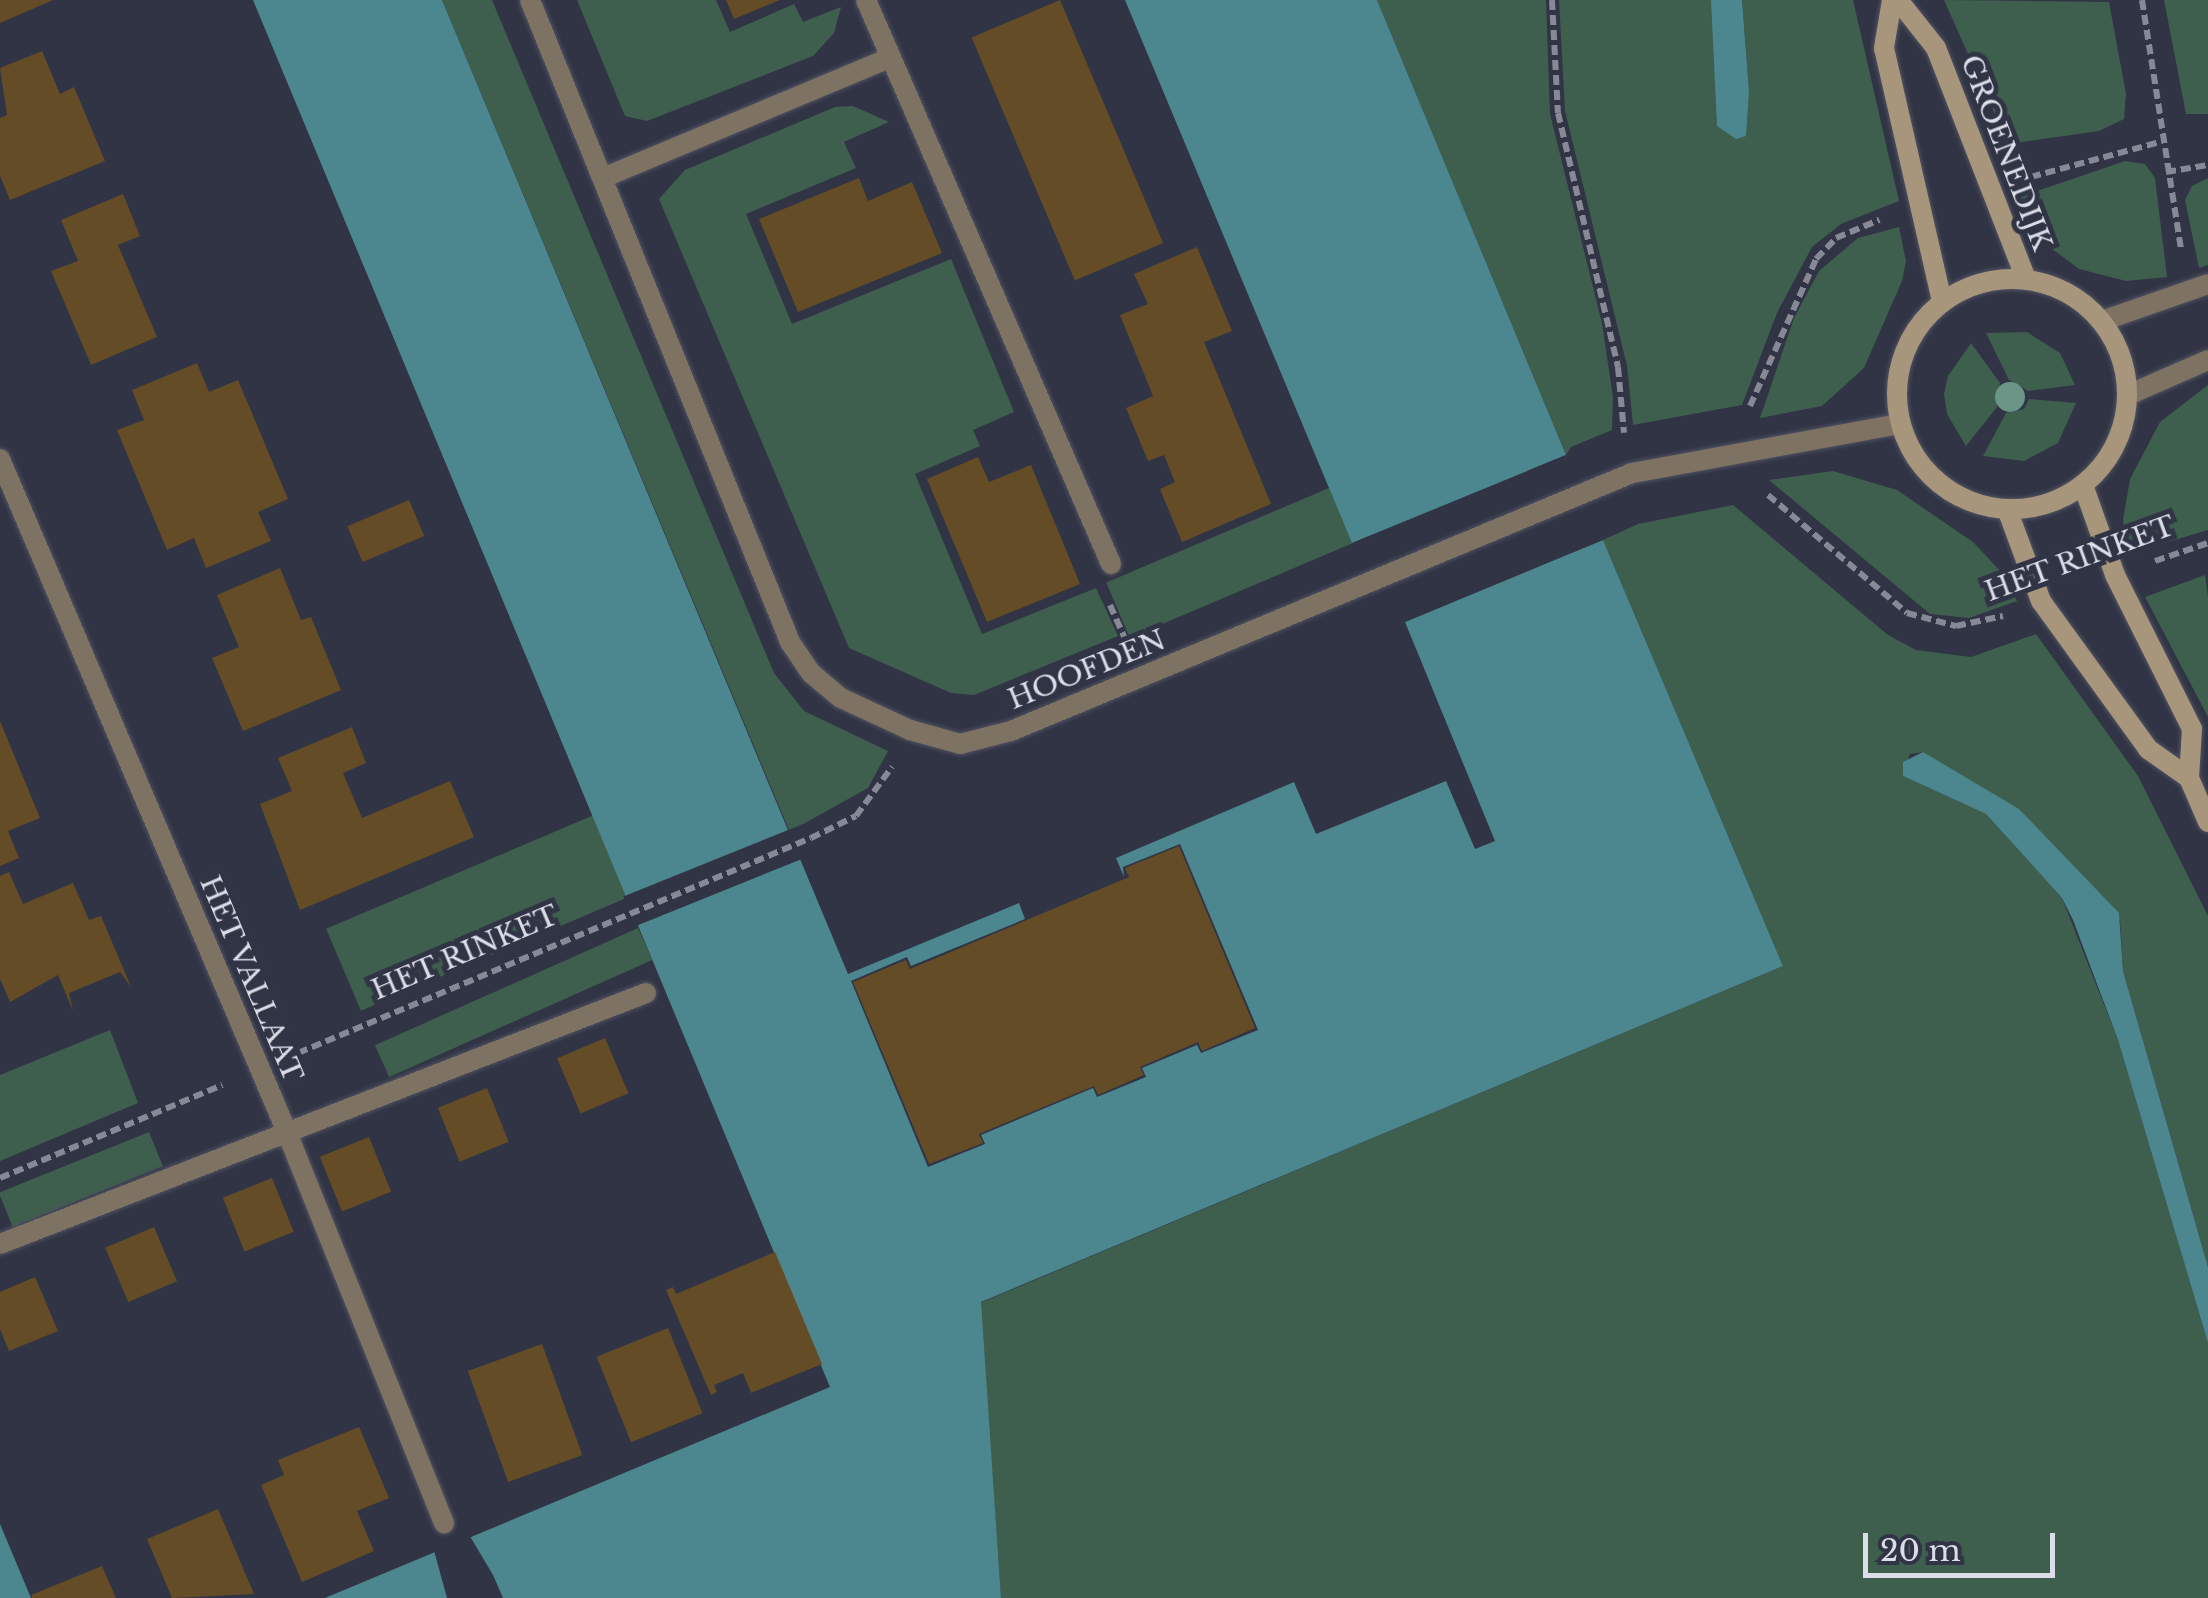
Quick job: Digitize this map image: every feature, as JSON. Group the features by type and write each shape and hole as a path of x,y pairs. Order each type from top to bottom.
{"main road":[{"name":"GROENEDIJK","path":"1895,0 1936,48 2026,279"},
{"name":"GROENEDIJK","path":"1895,0 1884,48 1942,302"},
{"path":"2026,279 2055,286 2102,321 2122,356 2128,395 2115,445 2083,486 2047,505 2007,509 1971,503 1940,484 1915,456 1900,424 1898,378 1907,350 1942,302 1982,282 2026,279"},
{"path":"2083,486 2115,575 2192,729 2189,778 2208,822"},
{"path":"2007,509 2042,601 2148,748 2189,778"}],"street":[{"name":"HOOFDEN","path":"530,0 605,176 790,642 810,673 841,698 910,730 960,744 1011,732 1632,473 1900,424"},
{"path":"866,0 1110,564"},
{"path":"605,176 890,58"},
{"path":"2102,321 2198,287"},
{"path":"2128,395 2208,360"},
{"name":"HET VALLAAT","path":"0,459 286,1130 444,1524"},
{"path":"0,1244 646,992"}],"path":[{"path":"1552,0 1558,113 1618,367 1632,473"},
{"path":"2142,0 2166,172 2198,287"},
{"path":"2166,172 2208,166"},
{"name":"HET RINKET","path":"1740,452 1764,492 1906,613 1956,626 2042,601"},
{"name":"HET RINKET","path":"2115,575 2208,544"},
{"path":"1113,611 1117,621"},
{"name":"HET RINKET","path":"0,1178 812,838 856,816 884,782 910,730"}],"shaded area":[{"path":"253,0 442,0 848,974 1019,903 1025,919 911,966 907,957 851,981 928,1167 985,1144 981,1135 1093,1088 1097,1097 1146,1077 1142,1068 1197,1045 1201,1053 1258,1030 1180,844 1123,867 1124,877 1116,858 1294,782 1316,834 1446,781 1475,849 1495,841 1405,622 1455,601 1426,513 1352,543 1125,0 1377,0 1566,455 1527,471 1556,559 1603,540 1783,966 981,1302 1001,1598 325,1598 830,1387"},
{"path":"442,0 492,0 774,673 804,711 888,751 868,788 789,830"},
{"path":"577,0 716,0 730,32 794,4 803,22 841,7 834,33 813,56 647,121 625,116"},
{"path":"1377,0 1546,0 1550,114 1602,323 1613,397 1612,430 1571,447 1566,455"},
{"path":"1559,0 1711,0 1749,91 1742,0 1853,0 1899,201 1841,224 1812,247 1777,313 1742,405 1633,425 1627,366 1565,111"},
{"path":"1711,0 1742,0 1749,91 1746,136 1736,139 1717,126"},
{"path":"1944,0 2109,2 2126,94 2124,119 2099,131 2008,144"},
{"path":"2164,0 2208,0 2208,114 2186,114"},
{"path":"853,106 889,122 844,142 856,168 746,214 792,324 951,259 1014,412 973,430 980,446 915,474 982,634 1096,588 1118,636 974,695 951,693 849,648 659,199 685,170 835,107"},
{"path":"2125,161 2145,164 2155,178 2167,277 2126,281 2079,269 2036,237 2014,199"},
{"path":"2208,178 2208,265 2199,268 2185,200 2192,186"},
{"path":"1899,227 1906,261 1902,281 1864,368 1822,406 1760,418 1794,318 1819,271 1858,238"},
{"path":"2027,332 2060,353 2075,385 2028,391 2009,380 1986,333"},
{"path":"1971,343 2000,383 1997,407 1966,446 1947,414 1944,394 1948,376"},
{"path":"2208,385 2208,530 2128,554 2123,520 2130,479 2160,422"},
{"path":"2029,399 2076,403 2058,443 2024,461 1983,456 2006,413 2024,409"},
{"path":"1833,471 1897,490 1973,542 2005,576 2017,601 1969,618 1930,614 1769,480"},
{"path":"1329,488 1352,543 1130,638 1106,583"},
{"path":"1733,505 1888,635 1916,650 1971,657 2036,634 2138,776 2208,916 2208,1267 2123,971 2120,920 1923,752 1910,754 1903,776 1986,814 2062,898 2118,1040 2208,1343 2208,1598 1001,1598 980,1303 1783,966 1603,540 1638,524"},
{"path":"2205,575 2208,597 2208,717 2145,597"},
{"path":"1923,752 2019,809 2119,913 2123,971 2208,1267 2208,1343 2118,1040 2073,920 2062,898 1986,814 1903,776 1903,762"},
{"path":"594,815 629,897 361,1011 326,929"},
{"path":"638,928 652,960 389,1077 375,1045"},
{"path":"110,1030 138,1103 0,1161 0,1075"},
{"path":"149,1132 163,1166 13,1227 0,1192"},
{"path":"0,1524 31,1598 0,1598"}],"pier":[{"path":"1566,455 1533,474 1560,553 1603,540 1405,622 1449,599 1423,519 1352,543"},
{"path":"793,828 805,858 635,926 623,897"},
{"path":"468,1533 503,1598 447,1598 433,1547"}],"building":[{"path":"0,0 53,0 0,23"},
{"path":"726,0 780,0 734,19"},
{"path":"1060,0 1163,243 1075,281 972,38"},
{"path":"42,51 60,94 74,87 105,161 10,200 0,176 0,118 7,115 0,68"},
{"path":"859,178 868,201 912,182 942,253 798,312 759,219"},
{"path":"123,194 140,236 118,245 157,337 91,365 51,271 78,261 61,220"},
{"path":"1197,247 1232,331 1204,342 1271,504 1182,542 1160,489 1175,482 1164,455 1148,461 1126,408 1153,396 1120,315 1148,304 1134,274"},
{"path":"197,363 209,392 238,380 288,499 258,512 271,541 206,568 194,538 167,550 117,430 144,420 132,390"},
{"path":"978,457 989,482 1031,465 1080,584 987,622 927,479"},
{"path":"409,500 424,536 363,562 347,526"},
{"path":"280,568 301,620 311,617 341,690 243,731 212,658 239,647 217,595"},
{"path":"0,721 40,818 8,831 19,858 0,866"},
{"path":"352,727 366,763 343,773 362,818 450,781 474,837 300,910 260,804 292,791 278,758"},
{"path":"1179,846 1255,1028 1202,1051 1198,1042 1140,1067 1144,1075 1098,1095 1094,1086 979,1134 983,1143 929,1164 853,982 906,960 910,969 1129,877 1125,868"},
{"path":"9,872 23,904 73,883 89,920 101,916 131,987 120,972 69,993 73,1011 58,975 10,1002 0,979 0,876"},
{"path":"605,1038 628,1093 581,1114 557,1058"},
{"path":"487,1088 509,1142 460,1162 438,1108"},
{"path":"369,1137 391,1192 342,1212 320,1157"},
{"path":"272,1178 294,1232 245,1252 223,1198"},
{"path":"154,1227 177,1281 128,1302 105,1248"},
{"path":"775,1252 822,1364 751,1393 743,1373 714,1385 717,1392 711,1395 666,1290 673,1287 676,1294"},
{"path":"35,1277 58,1331 9,1351 0,1329 0,1292"},
{"path":"668,1328 702,1413 631,1442 597,1357"},
{"path":"542,1344 582,1455 508,1482 468,1371"},
{"path":"359,1427 389,1498 357,1511 374,1551 302,1582 261,1485 284,1475 278,1460"},
{"path":"218,1509 254,1594 172,1598 147,1539"},
{"path":"102,1566 116,1598 32,1598 31,1595"}]}
